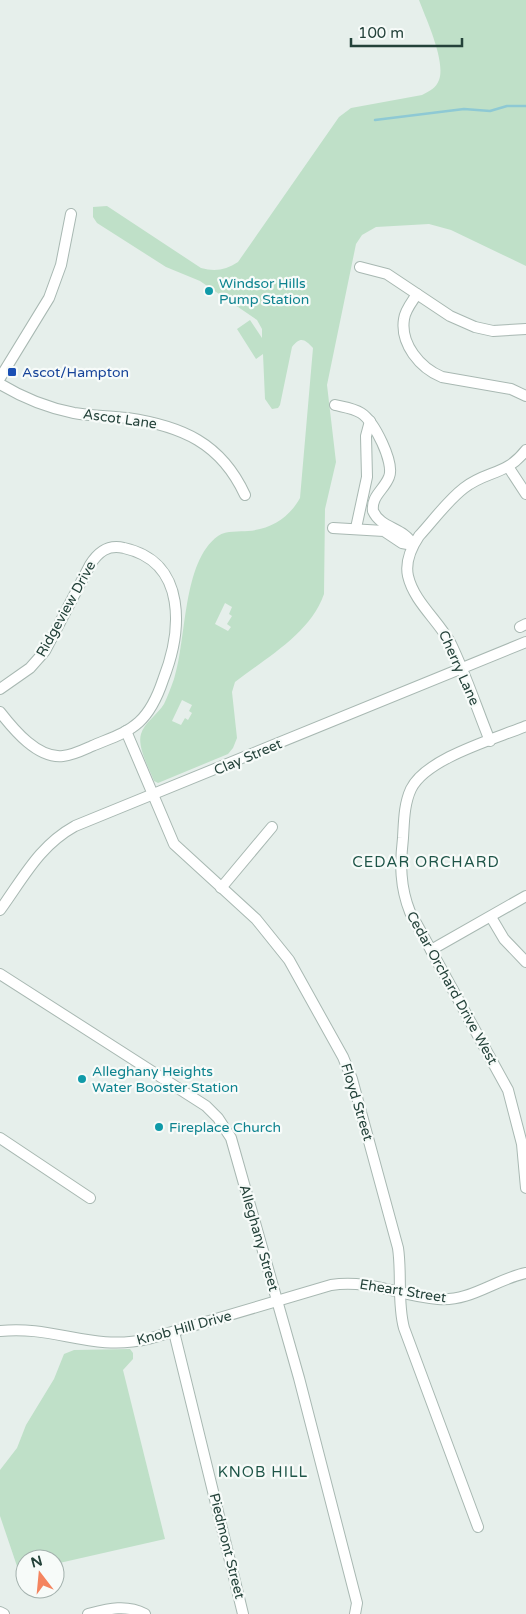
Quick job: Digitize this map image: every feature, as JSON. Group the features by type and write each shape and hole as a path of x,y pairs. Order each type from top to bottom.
{"street":[{"path":"0,378 49,298 61,265 70,214"},
{"path":"360,267 387,274 461,322 493,331 526,329"},
{"path":"417,294 406,312 404,325 406,337 420,363 431,372 442,377 511,389 526,396"},
{"name":"Ascot Lane","path":"0,384 24,397 54,408 81,414 148,422 189,434 222,458 235,474 245,495"},
{"path":"335,405 361,413 370,421 378,433 390,466 389,478 375,497 372,511 379,522 405,534 413,545"},
{"path":"356,528 367,477 366,436 370,421"},
{"path":"413,545 463,489 478,479 509,468 526,450"},
{"path":"509,468 526,494"},
{"path":"334,528 384,531 402,543 413,545"},
{"name":"Cherry Lane","path":"413,545 410,553 408,575 413,590 447,637 490,741"},
{"name":"Ridgeview Drive","path":"0,689 26,671 45,651 95,557 102,551 114,546 145,556 167,579 174,595 176,622 170,660 157,694 142,718 126,731 71,755 53,756 27,740 0,712"},
{"name":"Clay Street","path":"0,910 43,850 60,834 75,826 153,796 526,642"},
{"name":"Cedar Orchard Drive West","path":"526,726 441,761 427,770 418,779 408,798 400,867 401,885 410,912 508,1090 522,1144 526,1188"},
{"name":"Floyd Street","path":"126,731 174,844 256,920 289,960 343,1057 352,1079 398,1248 401,1265 400,1312 404,1328 478,1527"},
{"path":"221,888 272,827"},
{"path":"431,950 526,896"},
{"path":"491,917 510,946 526,962"},
{"name":"Alleghany Street","path":"0,974 206,1106 218,1118 231,1138 277,1302 354,1594 357,1608 355,1614"},
{"path":"0,1138 90,1198"},
{"name":"Eheart Street","path":"277,1302 345,1283 361,1283 437,1299 457,1298 526,1273"},
{"name":"Knob Hill Drive","path":"0,1331 42,1331 91,1342 111,1344 138,1342 277,1302"},
{"name":"Piedmont Street","path":"174,1332 243,1614"},
{"path":"88,1614 118,1608 130,1608 145,1614"},
{"path":"0,1612 4,1614"}],"green space":[{"path":"419,0 526,0 526,266 451,230 429,224 376,227 362,235 356,244 327,385 336,462 325,509 324,594 309,621 298,633 274,654 235,682 232,692 237,738 228,754 158,783 154,781 144,758 140,739 145,726 164,704 174,679 187,602 198,564 206,548 218,536 229,532 256,530 272,525 285,517 300,498 313,348 302,340 292,347 280,405 278,408 272,409 265,399 263,354 256,359 237,329 250,320 262,338 262,329 257,320 200,281 166,267 97,223 93,217 93,207 107,206 201,268 216,270 234,265 238,262 339,117 351,108 422,95 436,85 440,72 438,51","holes":["225,603 232,607 229,614 232,616 227,624 231,627 228,631 215,624","182,700 192,705 189,711 192,713 188,720 185,718 181,725 172,721"]},
{"path":"130,1349 133,1353 133,1359 123,1370 165,1539 65,1562 65,1549 15,1549 15,1560 0,1516 0,1470 17,1448 26,1425 54,1379 64,1354 74,1350"}],"waterway":[{"path":"375,120 464,109 490,111 507,106 526,106"}],"place":[{"name":"Windsor Hills Pump Station","path":"209,291"},
{"name":"Ascot/Hampton","path":"12,372"},
{"name":"Alleghany Heights Water Booster Station","path":"82,1079"},
{"name":"Fireplace Church","path":"159,1127"}],"district":[{"name":"CEDAR ORCHARD","path":"426,862"},
{"name":"KNOB HILL","path":"263,1472"}]}
